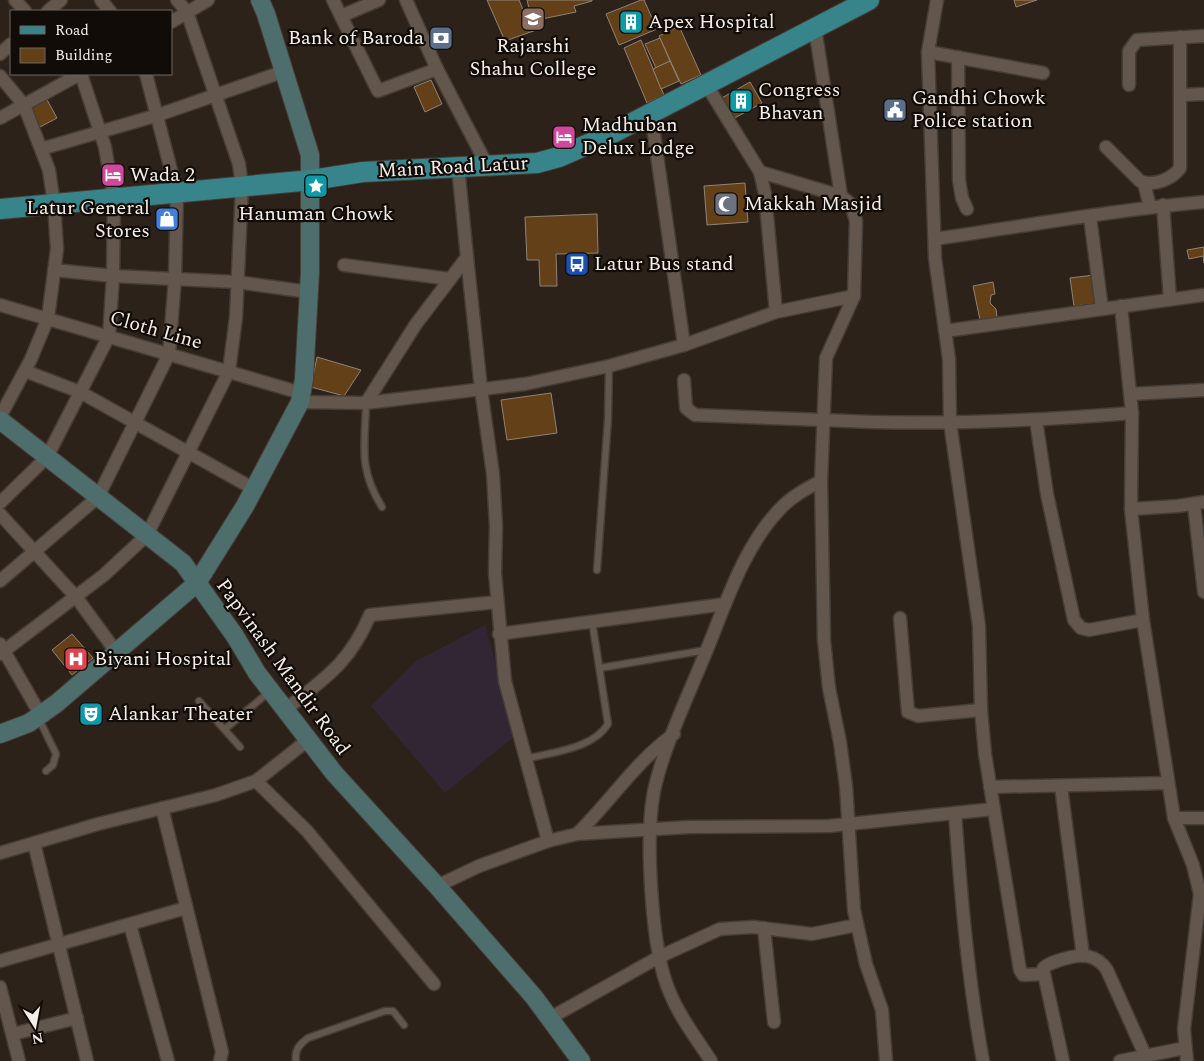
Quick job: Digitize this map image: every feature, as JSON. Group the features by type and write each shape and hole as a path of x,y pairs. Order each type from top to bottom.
{"main road":[{"name":"Main Road Latur","path":"0,209 312,180 363,172 537,163 559,157 609,135 869,0"}],"street":[{"path":"15,0 24,10"},
{"path":"49,10 61,0"},
{"path":"101,0 109,10"},
{"path":"39,715 2,650 104,575 147,535 229,371 236,317 242,186 239,164 187,12 177,0"},
{"path":"172,21 208,0"},
{"path":"0,734 29,723 117,653 197,583 254,489 300,397 304,379 309,292 312,180 310,155 285,71 260,0"},
{"path":"333,0 378,91 437,69"},
{"path":"341,16 379,0"},
{"path":"406,0 437,69 488,167"},
{"path":"937,0 928,52 935,239 934,258 949,360 950,422 979,626 980,710 990,787 1020,970 1023,975 1027,976 1043,974"},
{"path":"815,28 841,196"},
{"path":"1129,85 1129,51 1132,44 1142,38 1204,36"},
{"path":"1144,183 1168,179 1174,176 1180,168 1180,37"},
{"path":"0,54 10,45"},
{"path":"928,52 1043,73"},
{"path":"958,57 960,186 967,209"},
{"path":"41,149 158,115 285,71"},
{"path":"0,118 79,75"},
{"path":"0,503 48,457 109,336 114,276 114,199 105,147 81,75"},
{"path":"0,581 98,497 169,354 175,278 177,193 146,75"},
{"path":"0,76 24,105 49,170 54,204 57,249 48,318 25,371 0,418"},
{"path":"706,84 760,172 765,194 776,312"},
{"path":"1180,96 1204,94"},
{"path":"651,113 684,346"},
{"path":"1106,147 1144,183 1156,206 1170,299"},
{"path":"458,167 481,389 493,474 497,602 505,681 524,759 548,841"},
{"path":"760,172 841,196 851,204 856,221 854,296 826,358 822,419 821,482 824,640 829,688 840,742 849,825 849,858 857,925 882,1010 886,1061"},
{"path":"935,239 1156,206 1204,202"},
{"path":"1090,217 1102,309"},
{"path":"366,403 416,324 467,257"},
{"path":"344,265 450,280"},
{"path":"54,270 114,276 237,282 309,292"},
{"path":"945,331 1204,295"},
{"name":"Cloth Line","path":"0,305 229,371 300,397 366,403 525,384 609,366 684,346 776,312 854,296"},
{"path":"1120,1061 1145,1054 1186,1055 1185,1013 1202,892 1174,818 1143,620 1131,509 1132,413 1121,306"},
{"path":"25,371 80,392 254,489"},
{"path":"684,380 686,408 694,415 874,422 950,422 1036,420 1132,413"},
{"path":"1131,394 1204,390"},
{"name":"Papvinash Mandir Road","path":"0,418 182,563 235,636 270,691 334,773 437,886 550,1018 581,1061"},
{"path":"1036,420 1046,494 1074,620 1081,628 1089,630 1143,620"},
{"path":"711,1061 678,1011 669,992 659,957 652,881 651,829 655,790 674,734 725,604 761,531 780,508 797,494 821,482"},
{"path":"1131,509 1199,503 1204,592"},
{"path":"0,514 76,597 117,653"},
{"path":"285,710 332,673 348,656 360,637 370,615 497,602"},
{"path":"499,634 725,604"},
{"path":"900,618 908,712 918,716 980,710"},
{"path":"577,834 595,817 647,756 674,734"},
{"path":"0,853 216,795 256,781 308,740"},
{"path":"256,781 307,831 434,984"},
{"path":"990,787 1168,784"},
{"path":"1061,786 1083,956"},
{"path":"162,808 222,1052 220,1061"},
{"path":"437,886 478,866 548,841 577,834 651,829 849,825 994,809"},
{"path":"955,813 960,884 974,1011 983,1061"},
{"path":"1174,818 1204,818"},
{"path":"34,843 87,1061"},
{"path":"0,961 59,946 186,908"},
{"path":"130,925 168,1061"},
{"path":"550,1018 659,957 720,929 732,927 764,928 812,934 857,925"},
{"path":"764,928 774,1022"},
{"path":"1063,1061 1043,974 1044,966 1083,956 1098,960 1106,970 1145,1054"},
{"path":"0,987 20,1061"},
{"path":"12,1034 77,1018"}],"lane":[{"path":"597,570 608,419 609,366"},
{"path":"366,403 364,469 367,481 382,507"},
{"path":"524,759 574,747 602,734 608,724 592,621"},
{"path":"600,668 707,649"},
{"path":"225,729 270,691"},
{"path":"199,701 240,747"},
{"path":"39,715 55,747 56,754 53,765 46,770"},
{"path":"296,1061 298,1048 308,1038 385,1011 393,1012 404,1025"}],"shaded area":[{"path":"485,625 516,735 445,793 371,706 416,661"}],"building":[{"name":"Rajarshi Shahu College","path":"487,0 519,0 529,24 541,22 542,28 505,41"},
{"name":"Rajarshi Shahu College","path":"527,0 592,1 574,6 576,12 532,21"},
{"name":"Apex Hospital","path":"644,0 657,29 619,45 606,14"},
{"path":"1014,0 1037,0 1016,7"},
{"path":"679,26 701,75 681,84 659,36"},
{"path":"660,38 670,61 656,68 645,44"},
{"path":"641,40 664,95 647,103 624,48"},
{"path":"670,61 679,81 661,89 653,69"},
{"path":"431,80 442,104 425,112 414,87"},
{"name":"Congress Bhavan","path":"750,82 762,103 731,120 720,99"},
{"path":"45,96 57,118 40,127 28,105"},
{"name":"Makkah Masjid","path":"745,183 748,222 707,225 704,186"},
{"path":"597,214 598,253 556,254 557,286 540,286 539,260 527,260 525,217"},
{"path":"1204,247 1204,263 1203,256 1189,259 1187,250"},
{"path":"1094,275 1097,303 1074,306 1070,278"},
{"path":"993,282 995,294 991,295 990,303 996,309 997,317 980,320 973,286"},
{"path":"317,357 361,370 344,396 311,387"},
{"path":"551,393 557,433 507,440 501,400"},
{"path":"72,634 93,658 72,675 52,650"}],"place":[{"name":"Rajarshi Shahu College","path":"533,19"},
{"name":"Apex Hospital","path":"631,22"},
{"name":"Bank of Baroda","path":"441,38"},
{"name":"Congress Bhavan","path":"741,101"},
{"name":"Gandhi Chowk Police station","path":"895,110"},
{"name":"Madhuban Delux Lodge","path":"564,137"},
{"name":"Wada 2","path":"113,175"},
{"name":"Hanuman Chowk","path":"316,186"},
{"name":"Makkah Masjid","path":"726,204"},
{"name":"Latur General Stores","path":"167,219"},
{"name":"Latur Bus stand","path":"577,264"},
{"name":"Biyani Hospital","path":"76,659"},
{"name":"Alankar Theater","path":"91,714"}]}
